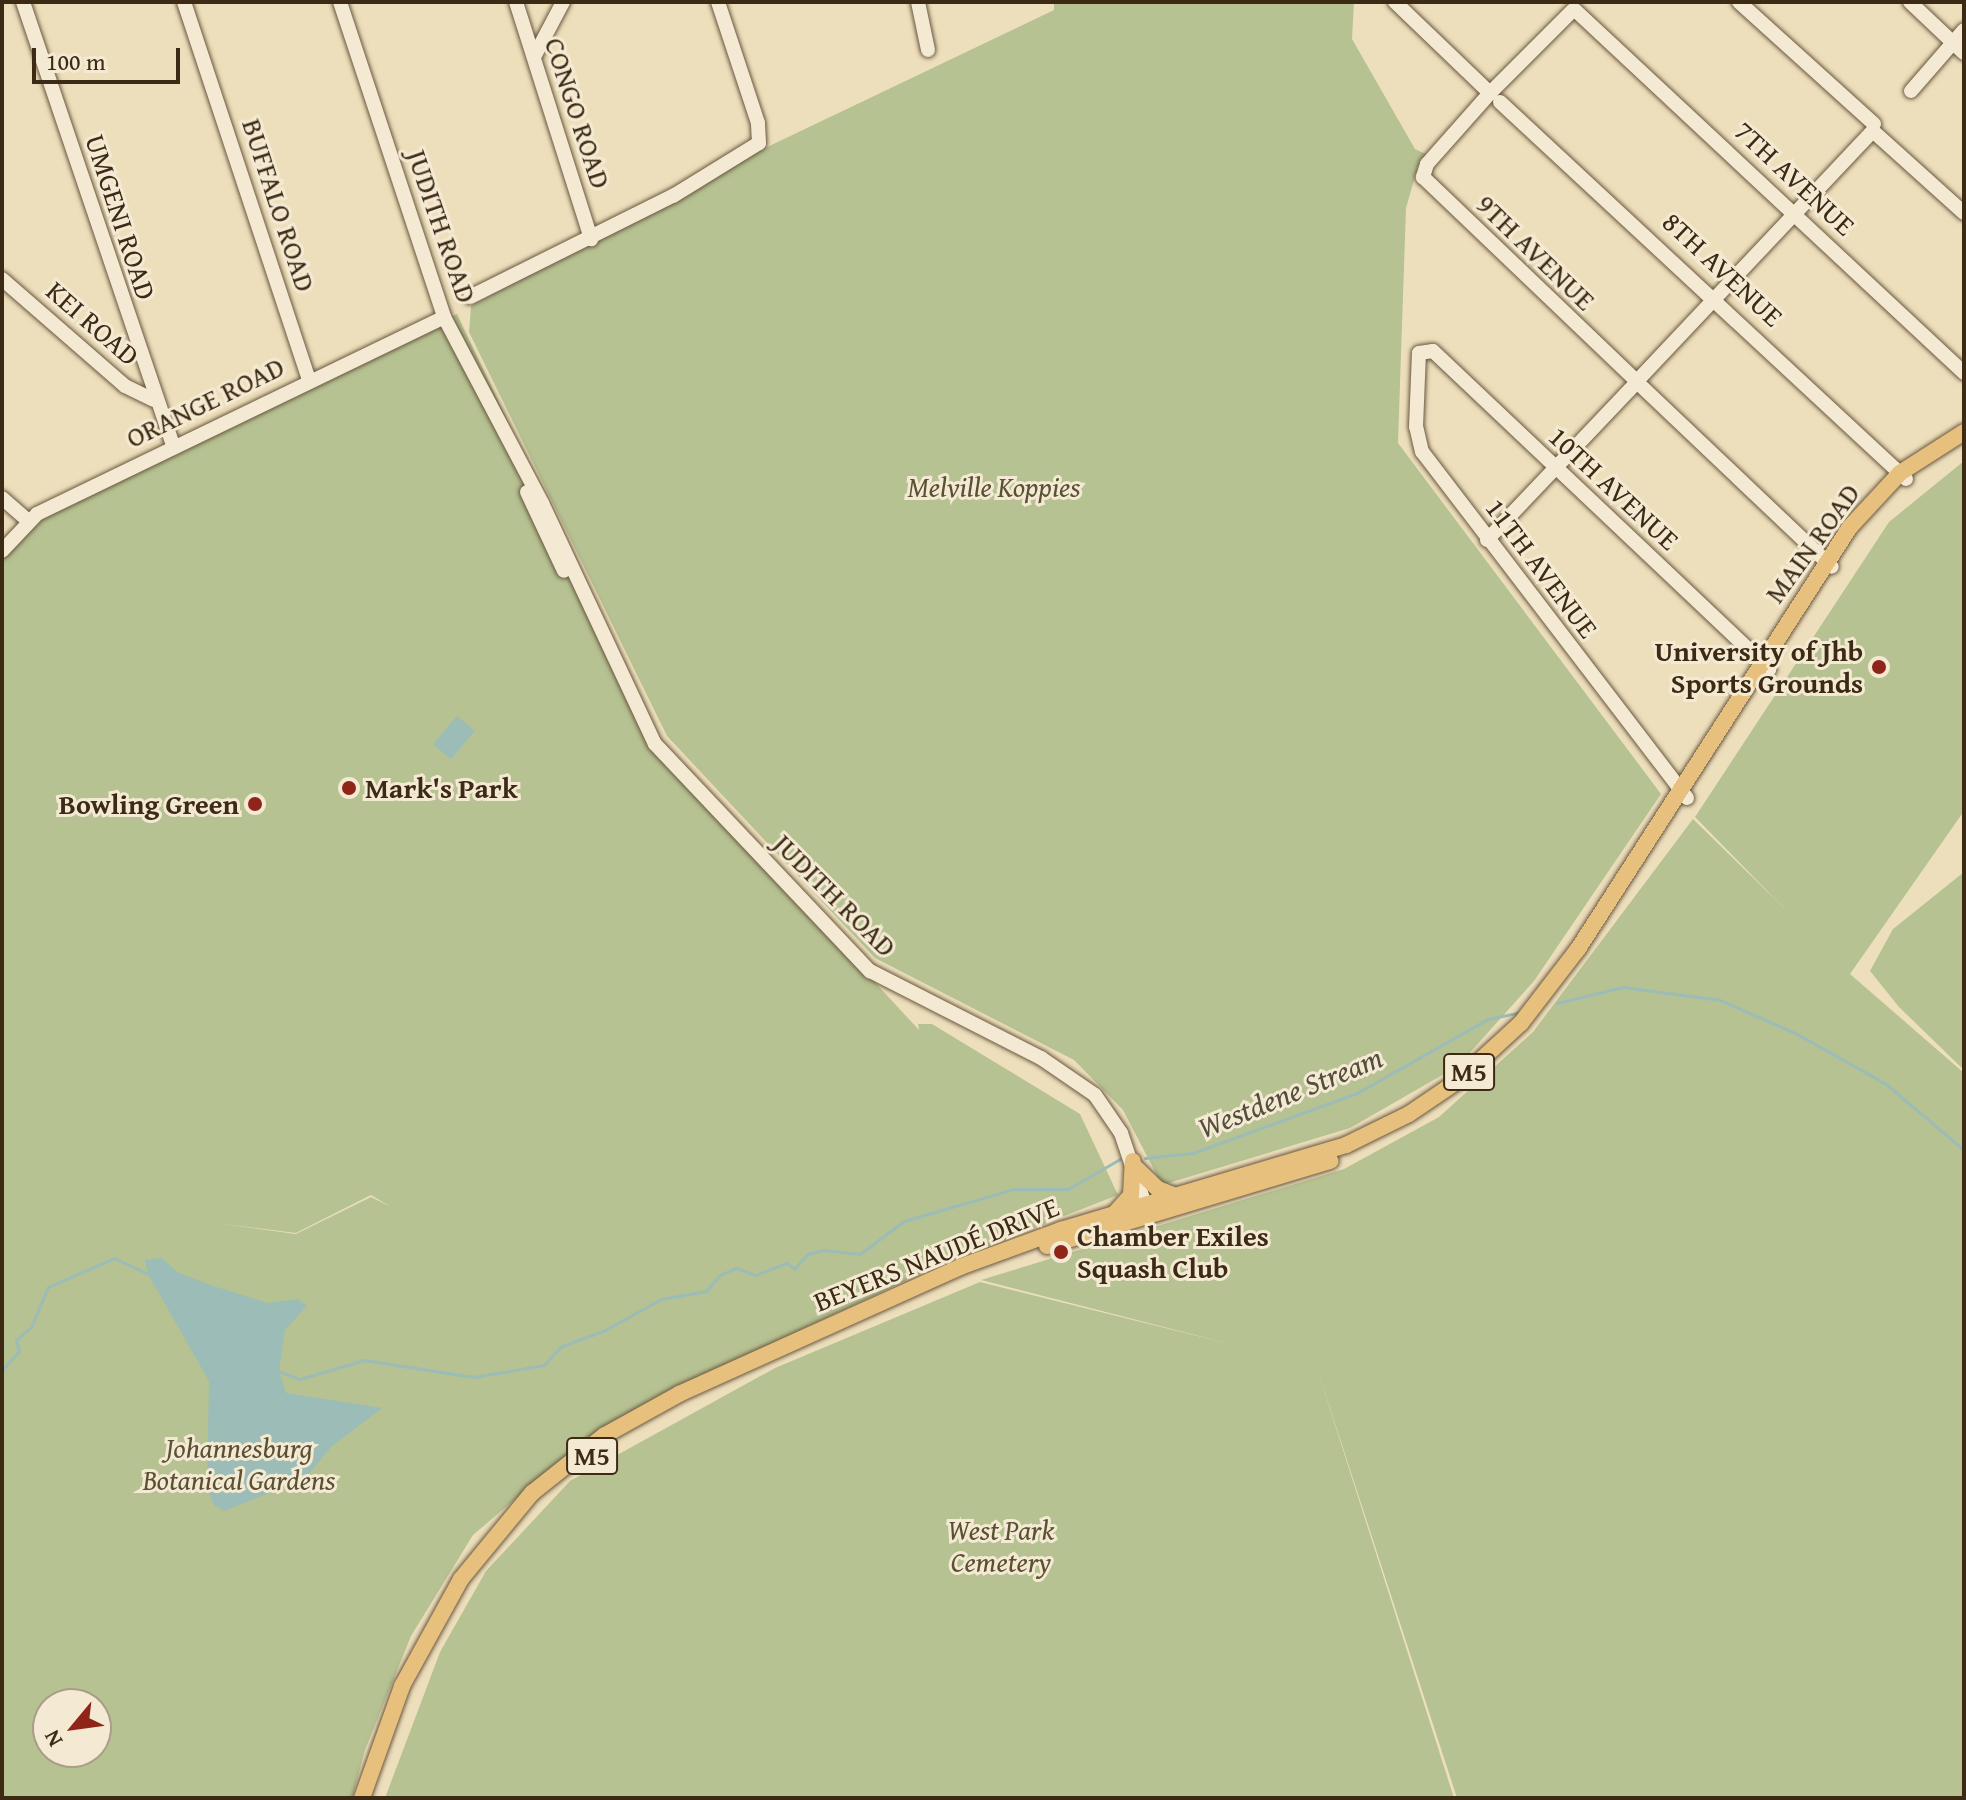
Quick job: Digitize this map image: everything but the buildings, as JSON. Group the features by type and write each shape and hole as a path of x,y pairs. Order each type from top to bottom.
{"main road":[{"name":"MAIN ROAD","path":"1683,795 1829,564 1903,476 1964,432"},
{"name":"MAIN ROAD","path":"1903,476 1964,440"},
{"name":"BEYERS NAUDÉ DRIVE","path":"362,1798 402,1686 446,1602 513,1514 570,1460 641,1413 867,1307 1016,1245 1114,1214 1147,1210 1175,1196 1346,1145 1409,1114 1459,1080 1521,1023 1561,973 1683,795"},
{"name":"BEYERS NAUDÉ DRIVE","path":"373,1798 407,1697 450,1612 504,1539 565,1475 638,1426 915,1296 1147,1210 1339,1158 1408,1127 1450,1101 1553,997 1683,795"},
{"path":"1135,1165 1158,1189 1175,1196"},
{"path":"1114,1214 1131,1195 1135,1165"}],"street":[{"name":"UMGENI ROAD","path":"23,2 154,400 174,447"},
{"name":"BUFFALO ROAD","path":"184,2 309,379"},
{"name":"JUDITH ROAD","path":"340,2 444,317 516,457 547,538 593,619 658,749 864,966 1073,1077 1107,1109 1135,1165 1147,1210"},
{"name":"CONGO ROAD","path":"516,2 591,239"},
{"path":"534,57 563,2"},
{"path":"470,297 591,239 759,143 758,123 718,2"},
{"path":"918,2 928,50"},
{"name":"8TH AVENUE","path":"1395,2 1715,297 1903,476"},
{"path":"1739,2 1964,213"},
{"path":"1910,2 1958,48"},
{"path":"1495,97 1574,5"},
{"name":"7TH AVENUE","path":"1574,5 1964,373"},
{"path":"1911,91 1958,48 1964,30"},
{"name":"9TH AVENUE","path":"1495,97 1423,173 1428,185 1616,366 1829,564"},
{"path":"1487,540 1872,129"},
{"name":"KEI ROAD","path":"2,279 125,386 154,400"},
{"name":"ORANGE ROAD","path":"2,551 28,521 309,379 444,317"},
{"name":"10TH AVENUE","path":"1423,351 1433,351 1766,666"},
{"name":"11TH AVENUE","path":"1423,351 1416,356 1417,440 1487,540 1683,795"},
{"path":"2,498 28,521"}],"green space":[{"name":"Melville Koppies","path":"1054,2 1354,2 1352,39 1415,149 1430,156 1418,166 1406,208 1398,443 1661,794 1534,981 1458,1066 1350,1128 1162,1185 1123,1110 1074,1060 875,958 667,736 469,332 471,306 759,151 1054,10"},
{"name":"Mark's Park","path":"457,314 666,756 919,1030 918,1024 932,1024 1080,1114 1118,1195 944,1263 658,1396 552,1468 473,1535 411,1636 365,1750 352,1798 2,1798 2,560 39,519 179,444","holes":["371,1195 391,1207 371,1197 296,1234 216,1223 296,1233"]},
{"name":"West Park Cemetery","path":"1964,461 1964,811 1850,974 1964,1073 1964,1798 1457,1798 1316,1365 1454,1798 385,1798 440,1652 486,1571 570,1481 775,1368 980,1282 1234,1345 981,1280 1344,1169 1439,1117 1533,1032 1693,819 1785,909 1695,817 1889,522"},
{"path":"1964,872 1964,1070 1899,1007 1870,971 1893,929"}],"water":[{"path":"457,716 475,731 451,759 433,744"},
{"path":"162,1258 177,1272 268,1303 298,1299 307,1306 285,1330 279,1371 286,1393 382,1408 331,1447 305,1479 224,1511 214,1505 207,1488 209,1381 148,1274 145,1260"}],"waterway":[{"name":"Westdene Stream","path":"1557,1003 1623,987 1720,1000 1797,1034 1886,1084 1964,1150"},
{"name":"Westdene Stream","path":"1145,1158 1193,1153 1357,1093 1488,1019 1520,1012"},
{"name":"Westdene Stream","path":"278,1371 300,1379 364,1360 474,1377 544,1365 560,1347 605,1330 661,1299 706,1291 720,1275 736,1268 755,1275 787,1263 794,1269 808,1254 823,1250 860,1254 904,1221 1014,1189 1068,1189 1120,1159"},
{"name":"Westdene Stream","path":"2,1370 19,1351 16,1340 31,1327 48,1287 114,1258 148,1274"}],"place":[{"name":"University of Jhb Sports Grounds","path":"1879,667"},
{"name":"Mark's Park","path":"349,788"},
{"name":"Bowling Green","path":"255,804"},
{"name":"Chamber Exiles Squash Club","path":"1061,1252"}],"park label":[{"name":"Johannesburg Botanical Gardens","path":"239,1464"}]}
